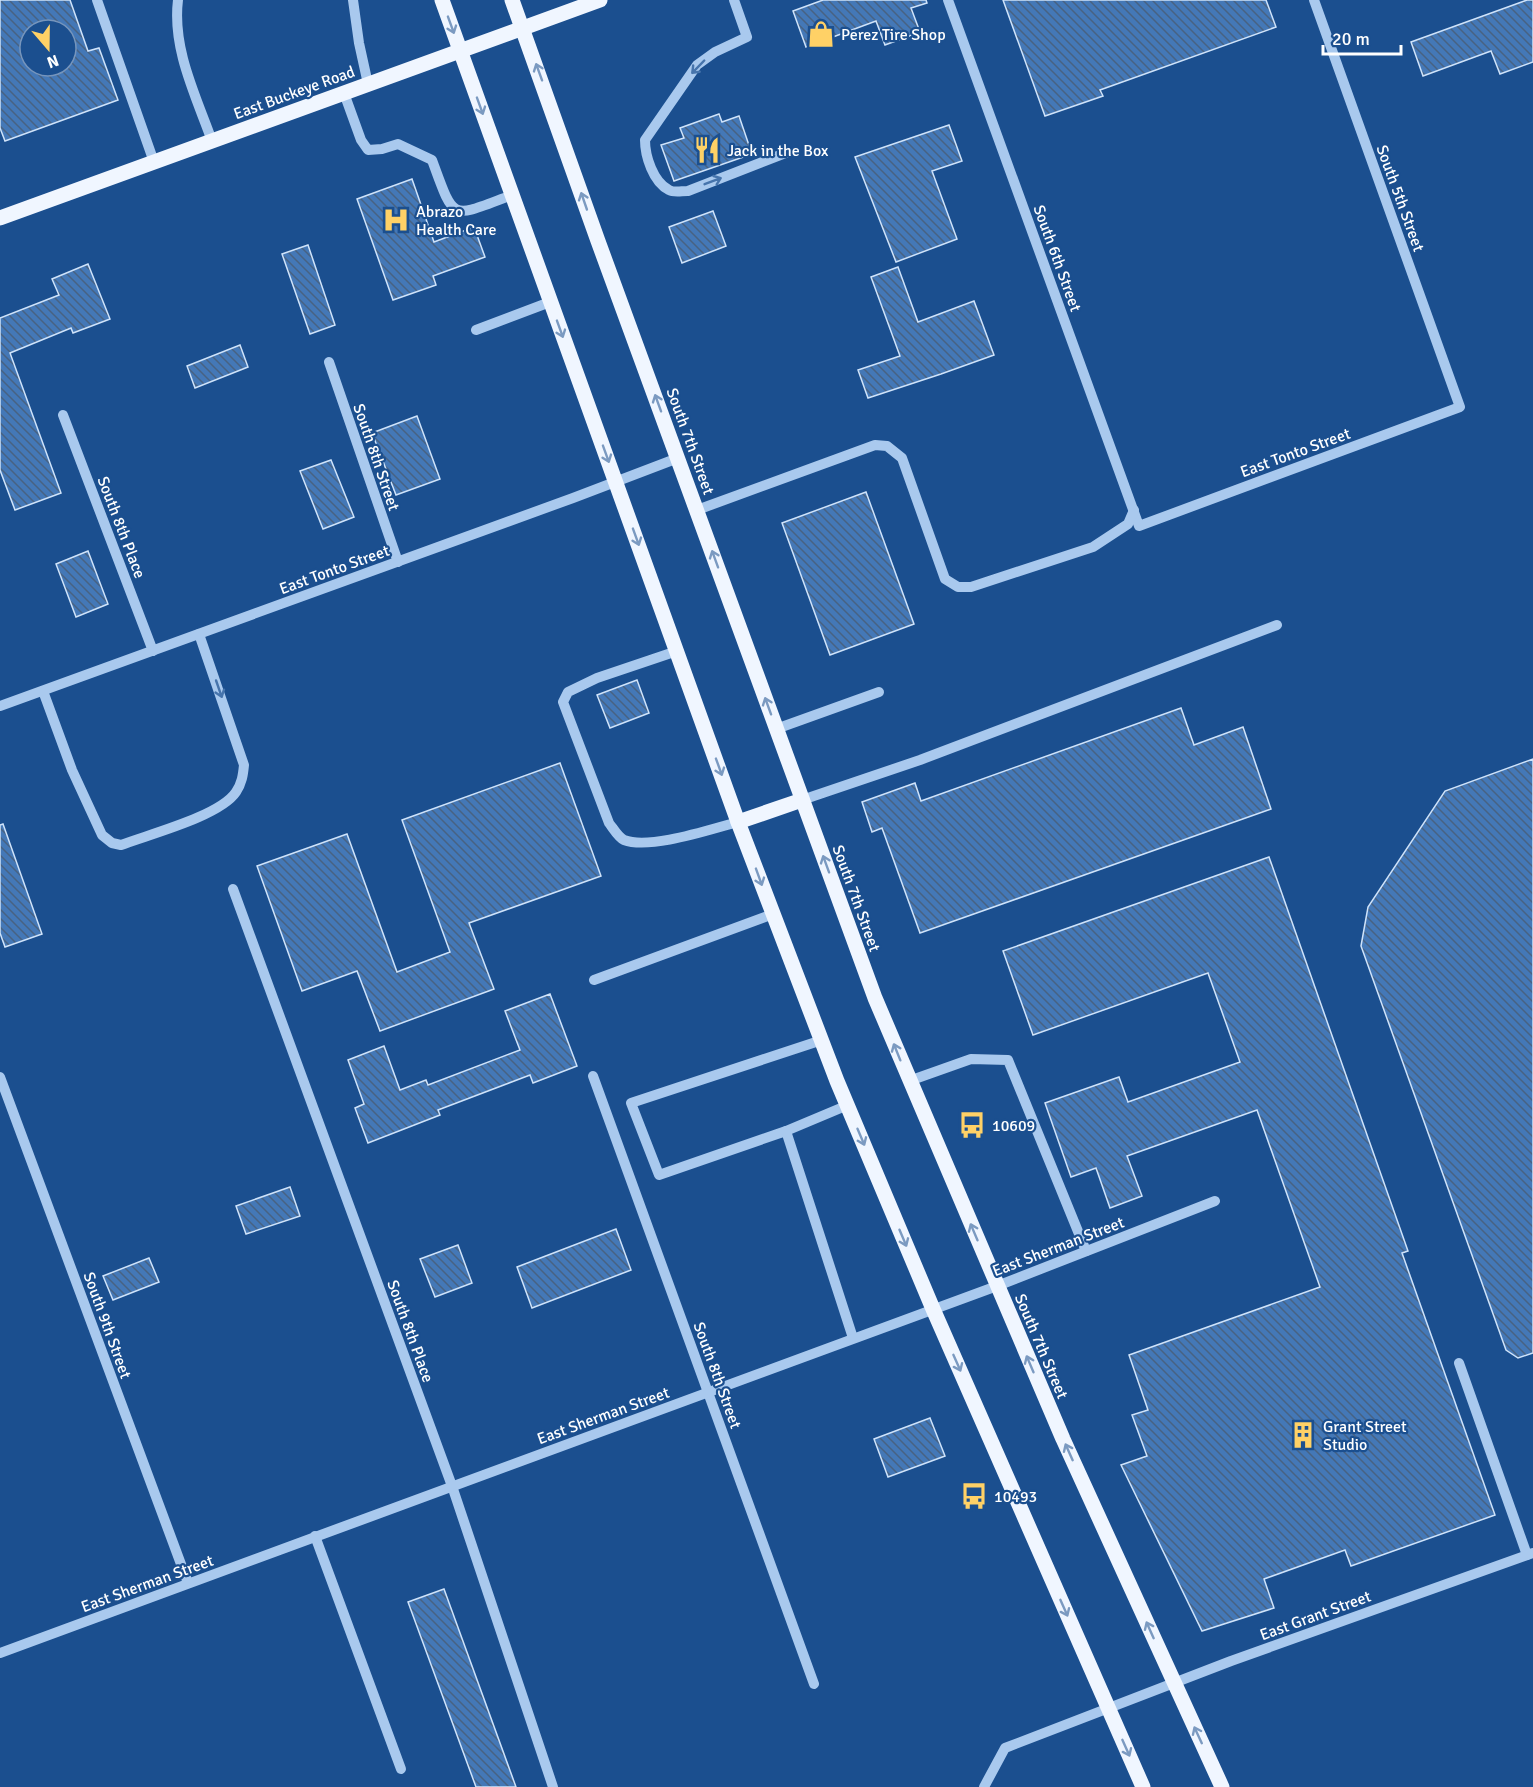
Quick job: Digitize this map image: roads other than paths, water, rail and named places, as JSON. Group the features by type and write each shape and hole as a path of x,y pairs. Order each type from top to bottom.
{"main road":[{"path":"442,0 738,822 822,1040 933,1309 1143,1787"},
{"name":"South 7th Street","path":"512,0 875,998 1063,1439 1222,1787"},
{"name":"East Buckeye Road","path":"0,218 600,0"},
{"path":"738,822 802,800"}],"street":[{"path":"97,0 154,162"},
{"path":"178,0 176,31 185,67 212,141"},
{"path":"353,0 368,84"},
{"path":"734,0 747,37 715,52 697,65 645,140 645,153 658,181 667,190 674,192 687,191 788,152"},
{"name":"South 6th Street","path":"948,0 1139,526"},
{"name":"South 5th Street","path":"1314,0 1460,407"},
{"path":"344,93 361,140 368,150 398,144 432,160 448,203 454,209 464,212 512,195"},
{"path":"476,330 550,302"},
{"name":"South 8th Street","path":"329,362 398,562"},
{"name":"East Tonto Street","path":"1139,526 1460,407"},
{"name":"South 8th Place","path":"63,415 153,651"},
{"path":"697,510 875,446 888,446 902,458 945,579 958,587 971,587 1093,546 1128,524 1134,510"},
{"name":"East Tonto Street","path":"0,706 678,458"},
{"path":"802,800 920,760 1277,625"},
{"path":"43,691 72,770 102,836 112,843 122,845 209,813 235,794 243,780 244,765 199,634"},
{"path":"677,651 597,678 568,692 563,702 609,823 622,839 641,844 738,822"},
{"path":"776,729 879,692"},
{"name":"South 8th Place","path":"233,889 452,1486 553,1787"},
{"path":"594,981 773,914"},
{"path":"822,1040 631,1103 659,1175 786,1131 848,1105"},
{"path":"909,1081 971,1059 1008,1060 1086,1251"},
{"name":"South 8th Street","path":"593,1076 814,1684"},
{"name":"South 9th Street","path":"0,1077 188,1583"},
{"path":"786,1131 853,1338"},
{"name":"East Sherman Street","path":"0,1653 997,1286 1215,1201"},
{"path":"1459,1362 1530,1554"},
{"path":"315,1536 401,1769"},
{"name":"East Grant Street","path":"984,1787 1005,1748 1174,1683 1530,1554"}],"place":[{"name":"Perez Tire Shop","path":"821,34"},
{"name":"Jack in the Box","path":"707,150"},
{"name":"Abrazo Health Care","path":"396,220"},
{"name":"10609","path":"972,1125"},
{"name":"Grant Street Studio","path":"1303,1435"},
{"name":"10493","path":"974,1496"}]}
